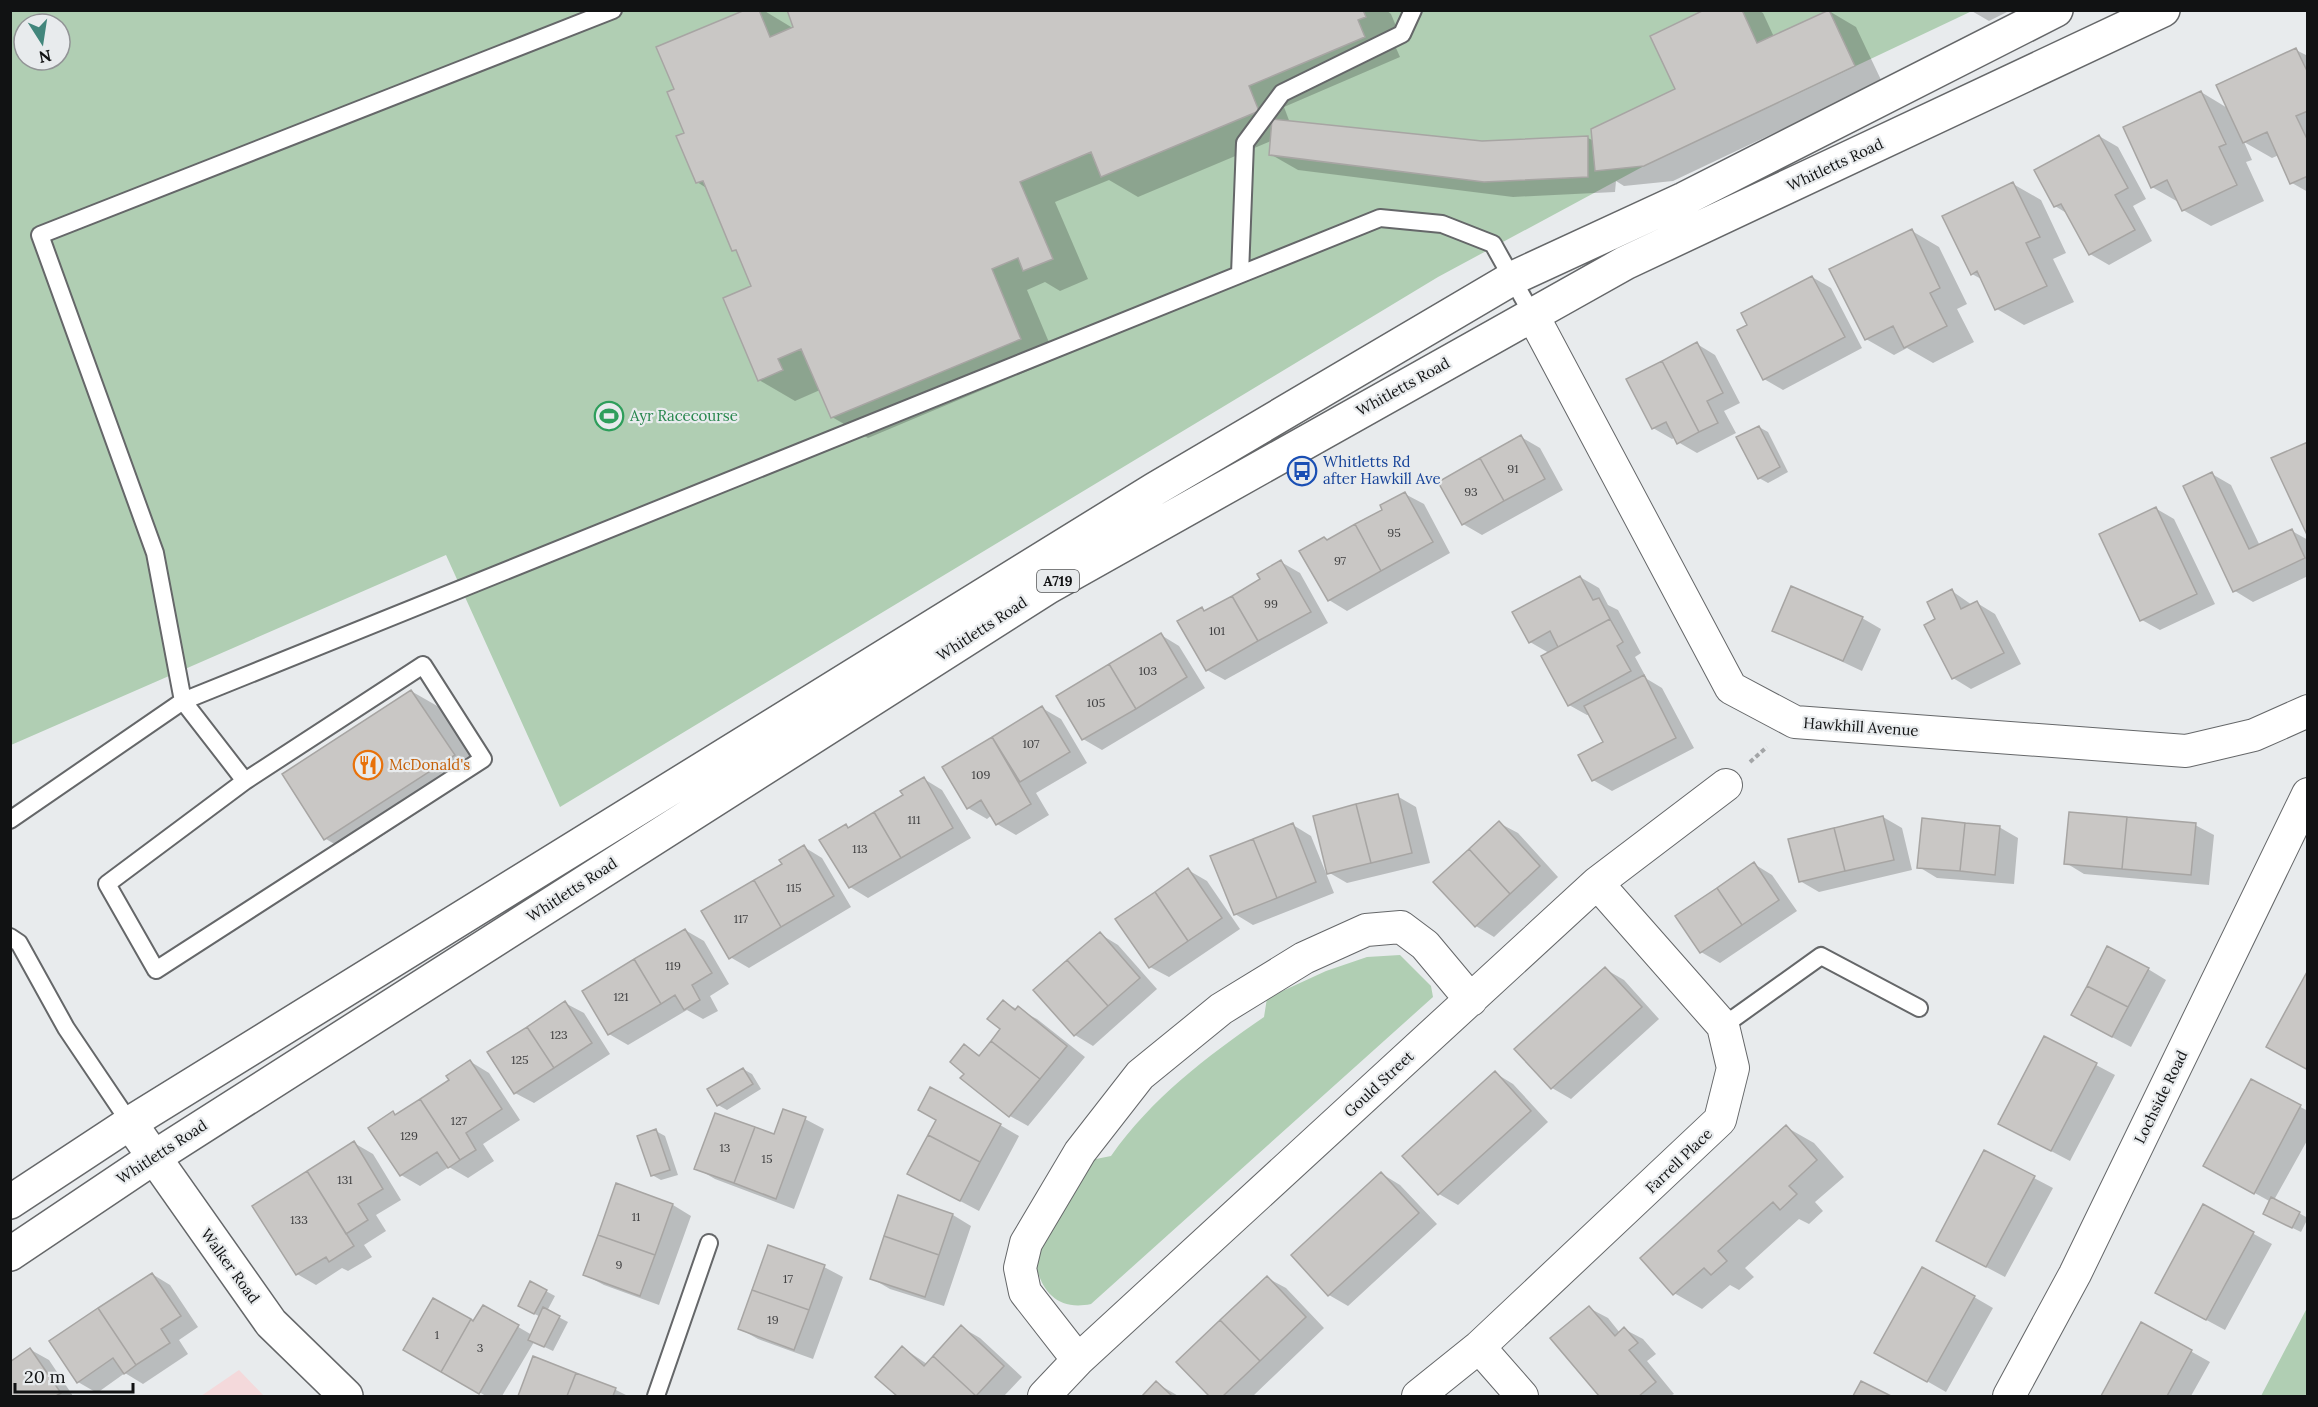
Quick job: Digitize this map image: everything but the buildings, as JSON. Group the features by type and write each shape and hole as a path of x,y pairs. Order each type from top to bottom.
{"main road":[{"name":"Whitletts Road","path":"10,1202 130,1123 1155,489 1513,278 1684,199 2056,10"},
{"name":"Whitletts Road","path":"10,1254 153,1158 1048,587 1625,263 2163,10"},
{"name":"Walker Road","path":"130,1123 271,1323 346,1396"}],"street":[{"name":"Hawkhill Avenue","path":"1532,314 1731,688 1761,707 1796,722 2186,751 2254,735 2307,711"},
{"name":"Gould Street","path":"1044,1396 1078,1360 1597,883 1726,785"},
{"name":"Lochside Road","path":"2009,1396 2075,1274 2307,794"},
{"name":"Farrell Place","path":"1418,1396 1479,1347 1720,1120 1733,1068 1723,1026 1597,883"},
{"path":"1078,1360 1025,1292 1020,1268 1026,1243 1080,1152 1140,1075 1221,1009 1304,958 1366,930 1401,927 1425,945 1471,1000"},
{"path":"1479,1347 1522,1396"}],"lane":[{"path":"245,781 183,701 155,554 40,234 613,10"},
{"path":"1240,274 1245,143 1282,93 1402,34 1413,10"},
{"path":"10,819 183,701 1380,218 1443,224 1493,244 1532,314"},
{"path":"423,665 483,759 156,970 107,884 245,781 423,665"},
{"path":"10,937 19,943 66,1028 130,1123"},
{"path":"1723,1026 1821,956 1919,1008"},
{"path":"656,1396 709,1243"}],"path":[{"path":"1726,785 1796,722"}],"shaded area":[{"path":"239,1370 264,1396 201,1396"}],"green space":[{"name":"Ayr Racecourse","path":"11,11 1972,11 1644,166 1438,277 560,807 446,555 11,745"},
{"path":"1400,955 1431,986 1433,997 1091,1304 1069,1305 1053,1297 1042,1282 1035,1261 1091,1160 1111,1156 1144,1115 1162,1097 1221,1047 1264,1017 1267,998 1326,971 1367,957"},
{"path":"2307,1308 2307,1396 2261,1396"}],"place":[{"name":"Ayr Racecourse","path":"609,416"},
{"name":"Whitletts Rd after Hawkill Ave","path":"1302,471"},
{"name":"McDonald's","path":"368,765"}]}
